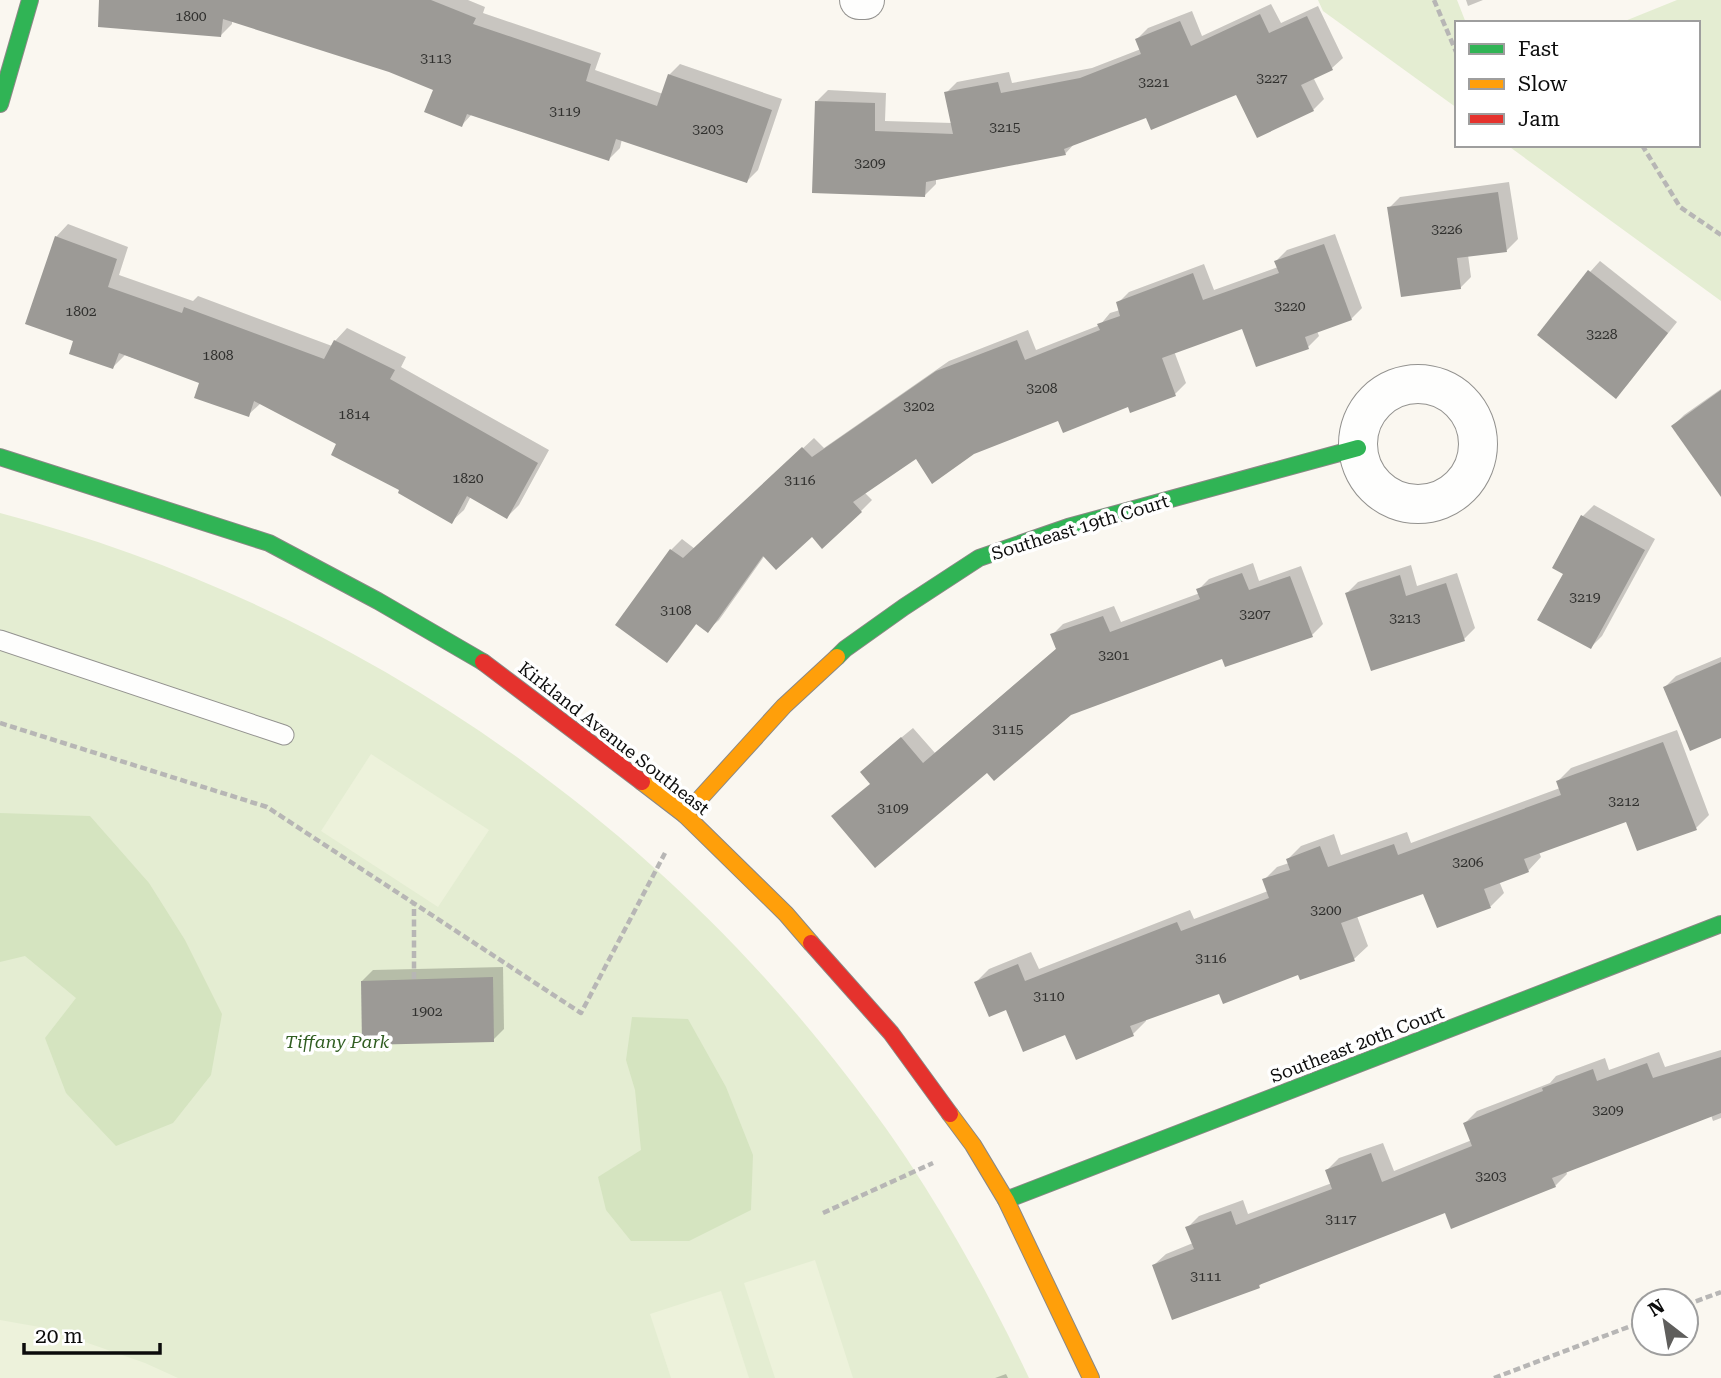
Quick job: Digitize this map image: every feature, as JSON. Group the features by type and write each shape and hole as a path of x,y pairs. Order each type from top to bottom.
{"street":[{"path":"0,104 30,0"},
{"name":"Southeast 19th Court","path":"685,816 784,706 845,649 979,558 1068,527 1358,448"},
{"name":"Kirkland Avenue Southeast","path":"0,457 269,543 378,601 489,666 685,816 786,914 891,1032 973,1145 1006,1200 1090,1378"},
{"name":"Southeast 20th Court","path":"1006,1200 1721,924"}],"lane":[{"path":"0,640 284,735"}],"path":[{"path":"1434,0 1455,49"},
{"path":"1643,147 1680,207 1721,235"},
{"path":"0,723 267,807 581,1013 685,816"},
{"path":"414,904 414,979"},
{"path":"823,1213 973,1145"},
{"path":"1700,1300 1721,1292"},
{"path":"1494,1378 1630,1326"}],"green space":[{"path":"1318,0 1457,0 1465,21 1455,21 1455,107 1323,11"},
{"path":"1677,0 1721,0 1721,301 1510,147 1700,147 1700,21 1625,21"},
{"name":"Tiffany Park","path":"0,513 119,549 235,595 347,651 454,714 556,786 652,866 742,953 824,1047 877,1116 924,1185 956,1239 1029,1378 0,1378"},
{"path":"371,754 489,830 438,907 321,831"},
{"path":"0,813 90,816 149,883 185,940 222,1014 211,1075 173,1123 116,1146 66,1093 45,1038 76,998 25,956 0,962"},
{"path":"632,1017 688,1019 726,1087 753,1155 751,1210 689,1241 631,1241 606,1210 598,1177 641,1150 635,1090 626,1060"},
{"path":"815,1260 853,1378 775,1378 744,1283"},
{"path":"721,1291 749,1378 671,1378 650,1314"},
{"path":"0,1320 45,1328 145,1363 178,1378 0,1378"}],"building":[{"path":"99,0 431,0 476,18 473,24 591,64 586,81 657,106 668,74 772,110 747,183 616,139 609,161 467,114 462,127 424,112 433,90 389,72 223,19 221,37 98,27"},
{"path":"1260,14 1269,33 1307,16 1333,70 1301,85 1314,111 1257,138 1236,95 1151,130 1146,118 1064,149 1066,155 926,182 925,197 812,193 815,101 875,103 875,131 953,134 944,92 998,82 1001,93 1080,78 1141,54 1135,39 1180,21 1191,46"},
{"path":"1498,192 1507,252 1457,258 1461,289 1401,297 1387,207"},
{"path":"55,236 117,259 108,287 182,313 184,307 324,359 334,340 395,370 390,379 538,463 507,519 467,496 452,524 398,493 399,490 331,455 336,444 254,401 249,417 194,398 199,383 119,353 113,369 69,354 73,341 25,324"},
{"path":"1324,244 1352,320 1305,337 1309,349 1256,367 1242,329 1162,358 1176,396 1130,413 1128,407 1063,433 1058,421 974,454 932,484 916,459 853,502 862,512 822,549 812,537 776,570 763,556 708,633 696,624 667,663 615,625 670,549 683,558 802,447 812,457 936,371 1017,340 1025,360 1100,330 1097,324 1120,316 1116,302 1193,273 1203,300 1279,273 1274,261"},
{"path":"1588,270 1668,333 1616,399 1537,335"},
{"path":"1721,390 1721,497 1671,426"},
{"path":"1581,515 1645,550 1591,649 1537,620 1563,574 1552,568"},
{"path":"1242,573 1249,590 1290,576 1313,637 1225,667 1222,659 1071,715 994,781 987,773 875,868 831,816 870,784 860,772 901,737 923,763 1056,649 1050,634 1103,616 1110,632 1200,599 1196,589"},
{"path":"1400,575 1406,596 1446,583 1465,641 1371,671 1345,593"},
{"path":"1721,662 1721,738 1690,751 1663,687"},
{"path":"1663,742 1697,830 1637,851 1626,822 1524,859 1529,872 1484,889 1491,908 1437,928 1423,894 1341,923 1355,961 1300,980 1298,975 1223,1004 1219,994 1130,1026 1134,1036 1076,1060 1065,1035 1023,1052 1006,1010 989,1017 974,982 1018,964 1025,981 1177,922 1181,931 1269,898 1262,879 1290,870 1286,859 1320,846 1328,867 1394,844 1398,855 1561,795 1556,781"},
{"path":"493,977 494,1042 362,1045 361,981"},
{"path":"1721,1057 1721,1113 1552,1178 1556,1187 1451,1229 1445,1213 1259,1285 1260,1288 1172,1320 1152,1265 1194,1249 1185,1227 1231,1211 1236,1225 1332,1189 1325,1170 1371,1153 1382,1182 1472,1146 1463,1123 1593,1069 1597,1081 1647,1063 1653,1078"}],"traffic: fast":[{"path":"0,104 30,0"},
{"path":"837,657 904,607 979,558 1068,527 1358,448"},
{"path":"0,457 269,543 378,601 483,662"},
{"path":"1006,1200 1721,924"}],"traffic: slow":[{"path":"685,815 784,706 837,657"},
{"path":"642,782 685,815 786,914 811,943"},
{"path":"950,1114 973,1145 1006,1200 1091,1378"}],"traffic: jam":[{"path":"483,662 642,782"},
{"path":"811,943 891,1033 950,1114"}]}
